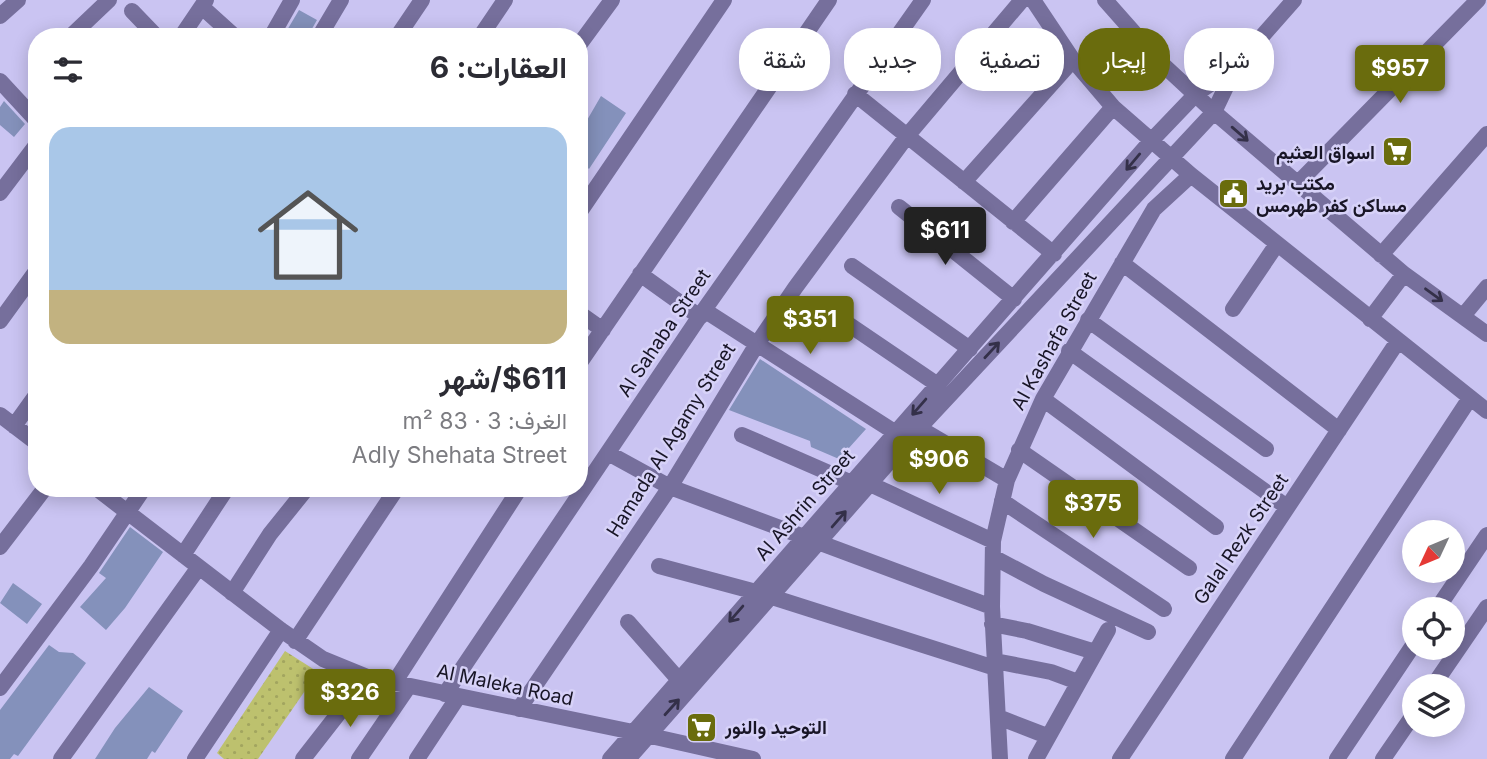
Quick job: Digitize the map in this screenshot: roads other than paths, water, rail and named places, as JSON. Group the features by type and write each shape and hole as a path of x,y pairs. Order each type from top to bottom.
{"street":[{"path":"0,16 18,0"},
{"path":"80,28 109,0"},
{"path":"276,28 292,0"},
{"path":"324,28 341,0"},
{"path":"403,28 422,0"},
{"path":"486,28 505,0"},
{"path":"588,33 612,0"},
{"path":"588,200 724,0"},
{"path":"588,351 829,0"},
{"name":"Al Sahaba Street","path":"588,484 702,313 923,0"},
{"name":"Hamada Al Agamy Street","path":"519,709 670,487 757,344 907,136 1022,0"},
{"path":"1033,0 1073,60 1113,107 1191,175 1487,411"},
{"path":"1105,0 1159,61 1214,112 1404,274 1487,334"},
{"name":"Al Ashrin Street","path":"1269,28 1294,0"},
{"path":"1297,184 1478,0"},
{"path":"187,28 204,3 227,28"},
{"path":"132,11 148,28"},
{"path":"964,182 1073,60"},
{"path":"0,80 28,111"},
{"name":"Al Ashrin Street","path":"811,540 852,483 1152,141 1200,91"},
{"name":"Al Ashrin Street","path":"610,759 640,733 811,540 870,484 1214,112 1224,91"},
{"path":"855,94 1054,254"},
{"path":"1013,222 1113,107"},
{"path":"1381,255 1487,134"},
{"path":"0,193 28,156"},
{"name":"Al Kashafa Street","path":"1000,759 992,624 993,549 1007,480 1043,399 1069,351 1154,209 1191,175"},
{"path":"899,207 1014,299"},
{"path":"1233,309 1277,244"},
{"path":"1122,263 1339,430"},
{"path":"852,266 970,349"},
{"path":"640,274 757,344 896,433"},
{"path":"1370,319 1404,274"},
{"path":"0,321 28,282"},
{"path":"1462,316 1487,287"},
{"path":"826,309 938,385"},
{"path":"588,319 603,330"},
{"path":"1088,320 1266,449"},
{"name":"Galal Rezk Street","path":"1119,759 1398,341"},
{"path":"1069,351 1287,507"},
{"path":"1233,759 1470,398"},
{"path":"1043,399 1216,527"},
{"path":"28,401 4,419 28,436"},
{"path":"919,428 1007,480"},
{"path":"742,435 852,483"},
{"path":"1019,450 1189,568"},
{"path":"608,453 670,487 992,607"},
{"path":"870,484 993,549 1075,599 1148,632"},
{"path":"0,547 38,497"},
{"name":"Al Maleka Road","path":"107,497 295,641 323,659 367,677 640,733 734,757 754,759"},
{"path":"0,688 91,566 138,497"},
{"path":"183,555 221,497"},
{"path":"232,593 270,534 300,497"},
{"path":"295,641 391,497"},
{"path":"359,759 515,497"},
{"name":"Al Sahaba Street","path":"417,759 451,695 579,497"},
{"path":"1002,501 1164,609"},
{"path":"1445,597 1487,535"},
{"path":"659,566 763,594 995,664 1051,672 1078,682"},
{"path":"61,759 199,567"},
{"name":"Al Ashrin Street","path":"628,759 640,733 679,680 763,594"},
{"path":"1441,674 1487,607"},
{"path":"628,622 679,680"},
{"path":"992,624 1027,631 1095,652"},
{"path":"1036,759 1108,630"},
{"path":"195,759 281,631"},
{"path":"1337,759 1403,660"},
{"path":"303,759 367,677"},
{"path":"998,718 1047,736"},
{"path":"1383,759 1402,731"}],"place":[{"name":"اسواق العثيم","path":"1398,152"},
{"name":"مكتب بريد مساكن كفر طهرمس","path":"1233,194"},
{"name":"التوحيد والنور","path":"702,727"}]}
